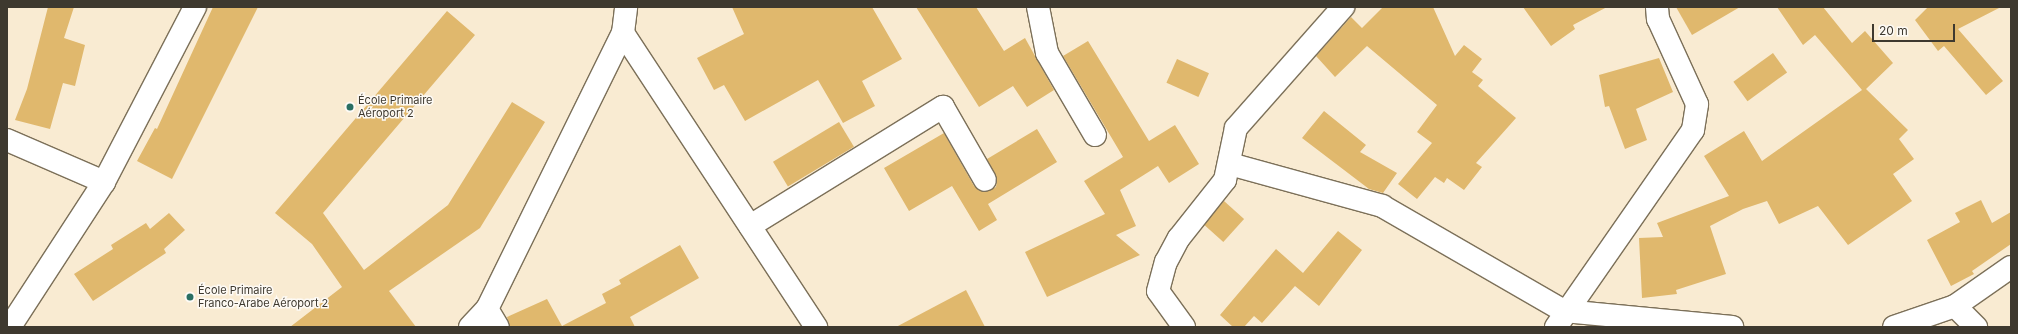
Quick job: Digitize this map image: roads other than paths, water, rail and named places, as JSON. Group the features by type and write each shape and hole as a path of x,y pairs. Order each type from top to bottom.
{"street":[{"path":"10,327 104,182 195,7"},
{"path":"470,327 493,318 623,33 626,7"},
{"path":"1038,7 1046,53 1095,135"},
{"path":"1184,327 1158,291 1159,282 1179,238 1226,180 1230,164 1230,146 1236,128 1343,7"},
{"path":"1560,319 1693,130 1696,104 1658,20 1657,7"},
{"path":"623,33 816,327"},
{"path":"750,226 943,107 985,180"},
{"path":"7,140 104,182"},
{"path":"1230,164 1382,206 1560,319 1732,327"},
{"path":"1894,327 1955,306 2011,267"},
{"path":"1955,306 1976,327"}],"place":[{"name":"École Primaire Aéroport 2","path":"350,107"},
{"name":"École Primaire Franco-Arabe Aéroport 2","path":"190,297"}]}
